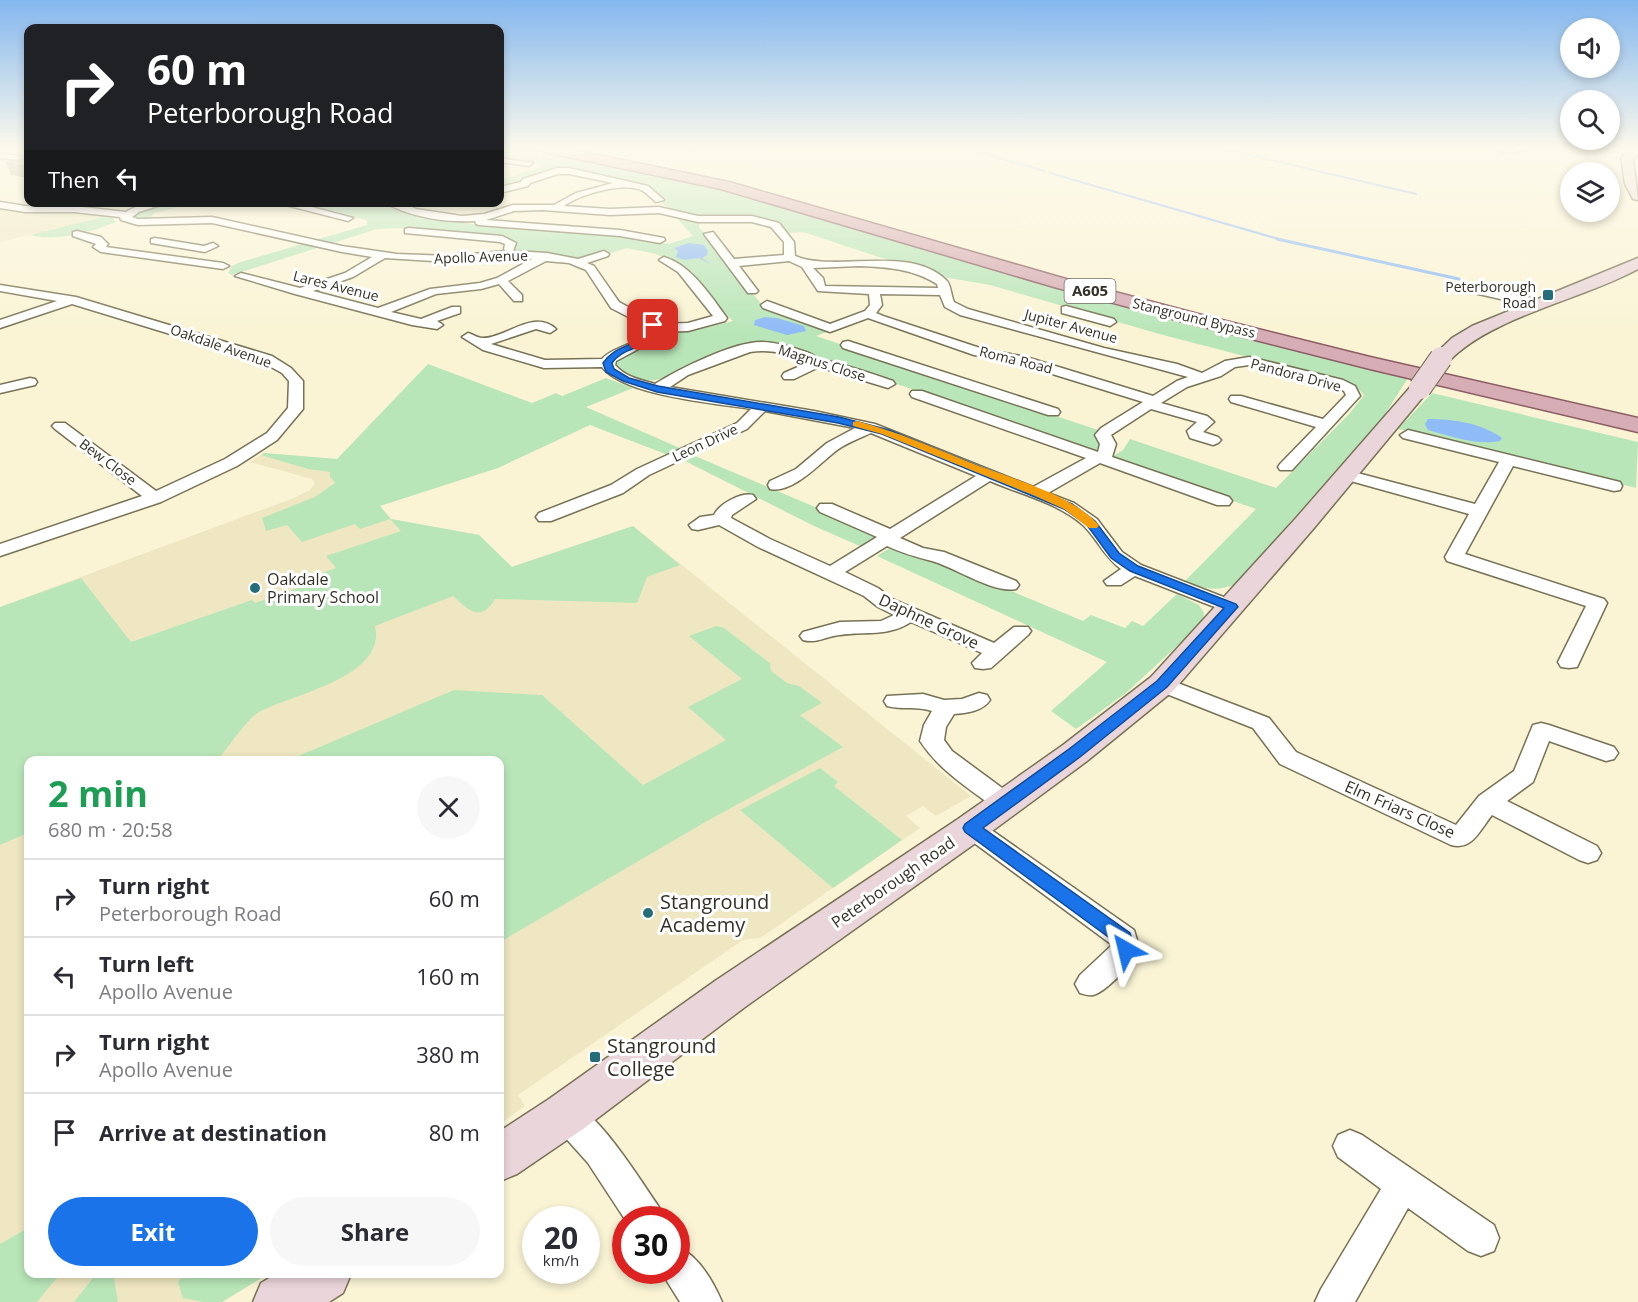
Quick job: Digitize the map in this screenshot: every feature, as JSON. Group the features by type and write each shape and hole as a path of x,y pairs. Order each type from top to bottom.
{"main road":[{"name":"Stanground Bypass","path":"805,209 1060,283 1181,315 1370,363 1638,424"},
{"name":"Stanground Bypass","path":"827,209 1009,262 1200,314 1638,416"},
{"name":"Peterborough Road","path":"504,1155 566,1114 738,989 971,828 1075,753 1162,684 1232,607 1420,388 1441,358 1461,338 1475,330 1638,263"},
{"path":"280,1302 318,1278"}],"street":[{"path":"27,209 74,209 127,218"},
{"path":"150,209 107,226 74,235 100,240 103,244 98,248 101,249 223,266"},
{"path":"305,209 332,217 348,218"},
{"path":"408,209 423,214 502,225 596,231 660,240"},
{"path":"470,219 510,209"},
{"path":"576,209 610,212 659,210 698,219 760,221 775,225 789,242 790,258"},
{"path":"289,216 311,210"},
{"path":"596,231 609,222 610,212"},
{"name":"Apollo Avenue","path":"127,218 205,220 383,255 434,259 506,254 547,256 579,262"},
{"path":"246,228 272,221"},
{"path":"641,236 660,227"},
{"path":"409,231 441,237 507,240 511,245 506,254"},
{"path":"709,234 752,291"},
{"path":"155,241 205,249 213,246"},
{"path":"143,255 176,245"},
{"path":"579,262 604,254"},
{"path":"299,292 349,275 383,255"},
{"path":"379,312 434,291 481,286 501,280 547,256"},
{"path":"731,263 790,258 807,265 809,272 817,278 818,286 822,289 944,292"},
{"path":"211,270 237,261"},
{"path":"579,262 590,268 615,305 649,321 654,328"},
{"name":"Jupiter Avenue","path":"807,265 886,262 936,277 943,283 949,304 964,312 1101,351 1149,361 1200,377"},
{"path":"654,328 688,327 721,318 689,277 669,265"},
{"name":"Lares Avenue","path":"241,276 437,325"},
{"path":"501,280 518,298"},
{"name":"Oakdale Avenue","path":"0,288 72,300 251,353 283,368 296,380 298,396 293,413 275,435 227,467 155,498 0,550"},
{"path":"1470,288 1541,304"},
{"path":"767,306 830,328 869,314 876,305 874,291"},
{"path":"0,324 72,300"},
{"path":"423,322 456,310"},
{"path":"1066,310 1110,322"},
{"name":"Roma Road","path":"869,314 880,321 908,327 1004,360 1021,360 1202,419 1206,422 1195,431 1195,435 1213,440"},
{"path":"1042,334 1083,315"},
{"path":"550,329 536,325 474,340 544,364 608,363"},
{"path":"654,328 646,340 612,356 608,363 609,370 657,389 870,427 1037,492 1068,507 1091,523 1115,556 1134,568 1232,607"},
{"path":"848,345 1053,412"},
{"name":"Magnus Close","path":"657,389 683,372 747,348 760,346 795,352 817,363 832,365 888,384"},
{"path":"962,382 1004,360"},
{"name":"Pandora Drive","path":"1037,492 1120,446 1122,440 1113,428 1151,403 1182,384 1216,373 1230,364 1249,361 1338,383 1350,389 1353,396 1286,466"},
{"path":"789,376 817,363"},
{"path":"0,389 30,381"},
{"path":"917,393 988,422 1102,455 1223,501"},
{"path":"1236,399 1326,425"},
{"name":"Leon Drive","path":"545,517 617,489 643,472 742,426 761,407"},
{"name":"Bew Close","path":"60,426 155,498"},
{"path":"776,485 802,472 833,446 870,427"},
{"path":"1408,435 1614,486"},
{"path":"1508,460 1454,557 1597,603 1569,662"},
{"path":"831,573 990,474"},
{"path":"1346,475 1479,511"},
{"path":"698,525 706,521 722,520 724,512 747,499"},
{"path":"826,508 919,553 937,556 1009,585"},
{"name":"Daphne Grove","path":"722,520 764,543 831,573 989,657 1021,631"},
{"path":"1114,581 1134,568"},
{"path":"810,636 844,628 890,627 909,614"},
{"name":"Elm Friars Close","path":"1162,684 1261,723 1288,758 1460,838 1488,802 1524,776 1541,730 1606,753"},
{"path":"896,701 923,701 943,707 966,706 979,700"},
{"path":"943,707 943,716 935,725 932,741 944,757 1004,802"},
{"path":"1488,802 1588,853"},
{"path":"971,828 1124,938 1126,950 1090,984"},
{"path":"566,1114 600,1152 637,1206"},
{"path":"1350,1146 1481,1238"},
{"path":"1334,1302 1403,1184"},
{"path":"690,1284 703,1302"}],"shaded area":[{"path":"0,209 21,211 20,213 74,213 103,217 0,242"},
{"name":"Stanground Academy","path":"264,453 337,459 391,519 479,535 511,567 633,526 971,796 936,816 923,806 906,816 920,828 760,938 743,940 518,1095 525,1106 504,1121 504,756 24,756 24,1278 261,1278 222,1302 0,1302 0,607 294,498 310,490 315,484 312,479 250,462"}],"green space":[{"path":"150,209 171,209 154,213 148,221 132,217 138,212"},
{"path":"313,209 409,209 476,225 611,235 669,244 693,236 674,215 699,222 699,227 766,310 829,331 816,336 1098,430 1096,432 1101,444 1094,453 822,360 788,346 771,343 657,380 636,379 616,366 616,361 622,356 648,345 664,331 693,331 733,321 710,299 692,272 656,254 627,248 611,253 602,252 583,259 519,251 516,249 516,242 504,238 398,228 377,229 333,243 315,240 367,225 367,220"},
{"path":"670,209 803,209 1410,375 1385,414 1236,584 1217,589 1204,588 1185,581 1256,509 1110,458 1123,450 1130,439 1276,488 1350,413 1364,395 1356,387 990,285 937,276 803,232 789,233 766,222 754,219 701,216"},
{"path":"103,217 113,218 116,222 62,237 30,235"},
{"path":"305,243 320,247 232,275 228,273 232,266 241,262"},
{"path":"428,364 532,403 556,393 562,396 606,378 633,388 586,407 682,449 668,455 590,425 498,468 380,506 391,519 479,535 512,567 633,526 680,565 647,577 637,603 495,599 485,611 474,612 453,596 375,626 375,644 367,658 353,671 254,715 221,756 24,756 24,835 0,845 0,607 81,578 131,642 252,600 255,603 303,586 300,581 336,568 326,556 401,531 390,519 360,529 355,524 302,542 287,525 266,531 262,518 315,497 335,483 330,472 308,469 261,455 264,453 337,459"},
{"path":"1432,393 1638,442 1636,488 1398,429"},
{"path":"695,456 881,535 862,547 814,526 685,461"},
{"path":"893,546 937,560 1083,621 1091,615 1125,628 1132,621 1143,626 1177,594 1199,605 1204,613 1203,622 1126,693 1076,729 1051,711 1107,662 877,556"},
{"path":"716,626 724,628 770,663 771,671 787,683 799,686 822,703 800,715 843,747 707,821 504,940 504,756 298,756 454,690 542,695 643,785 726,740 688,707 742,679 689,636"},
{"path":"820,768 838,782 834,786 902,840 833,888 740,810"},
{"path":"24,1230 24,1278 57,1278 37,1302 0,1302 0,1244"},
{"path":"93,1278 114,1278 118,1302 74,1302"},
{"path":"181,1278 261,1278 222,1302 204,1302 183,1298 178,1282"}],"water":[{"path":"689,243 704,245 708,251 707,255 702,258 712,265 699,258 684,260 676,257 678,251 674,248"},
{"path":"765,317 804,326 806,331 787,335 754,325 755,320"},
{"path":"1428,419 1467,423 1486,429 1502,438 1500,441 1483,442 1455,437 1428,430 1425,424"}],"waterway":[{"path":"1174,209 1282,240"},
{"path":"1277,239 1459,279"}],"slow traffic":[{"path":"857,424 885,432 1037,492 1068,507 1093,525"}],"place":[{"name":"Peterborough Road","path":"1548,295"},
{"name":"Oakdale Primary School","path":"255,588"},
{"name":"Stanground Academy","path":"648,913"},
{"name":"Stanground College","path":"595,1057"}],"route":[{"path":"653,325 654,328 646,340 609,359 609,370 626,380 657,389 814,415 885,432 1037,492 1068,507 1091,523 1115,556 1134,568 1232,607 1162,684 1075,753 971,828 1124,938 1126,950"}]}
